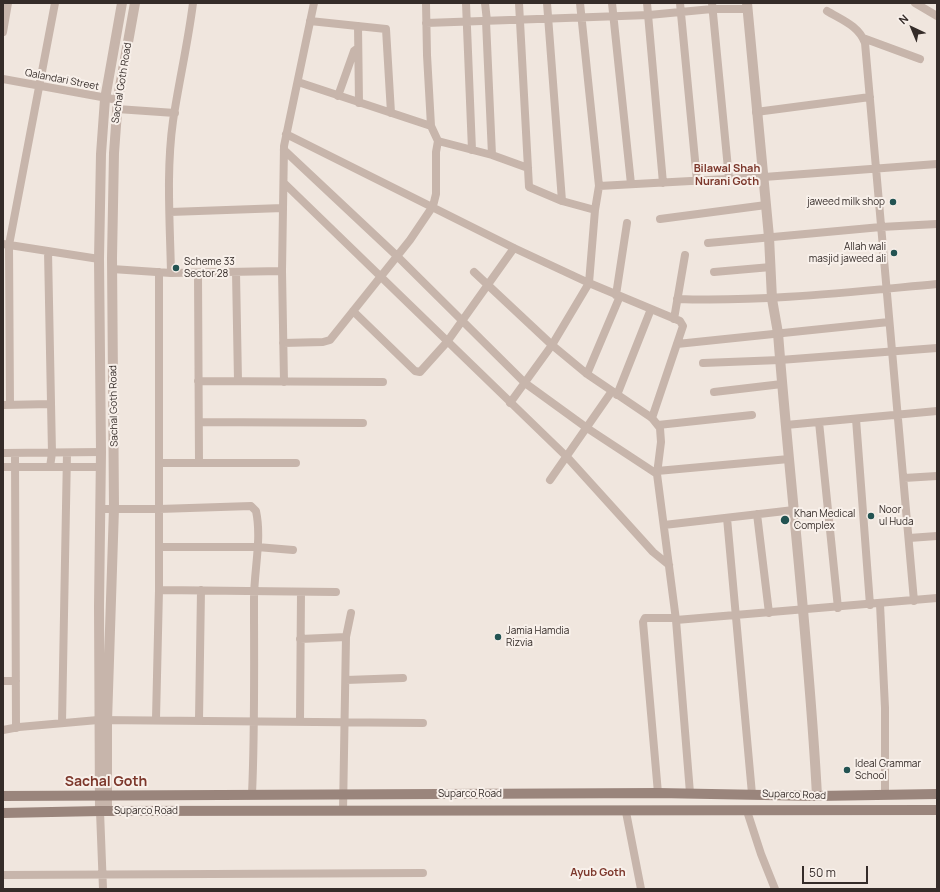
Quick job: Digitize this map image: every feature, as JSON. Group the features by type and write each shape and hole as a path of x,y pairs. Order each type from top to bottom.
{"main road":[{"path":"652,811 655,793"},
{"name":"Suparco Road","path":"3,796 690,793 836,796 937,794"},
{"path":"836,796 837,810"},
{"name":"Suparco Road","path":"3,813 104,811 626,812 937,810"}],"street":[{"path":"3,32 8,3"},
{"path":"51,404 6,405 6,245 55,3"},
{"name":"Sachal Goth Road","path":"104,811 99,259 101,154 105,99 122,3"},
{"name":"Sachal Goth Road","path":"103,720 114,508 112,269 114,153 118,105 135,3"},
{"path":"171,273 168,179 175,113 187,49 192,3"},
{"path":"284,382 282,271 284,150 286,134 314,3"},
{"path":"283,343 323,342 330,340 410,240 433,206 436,194 436,152 438,141 431,126 426,3"},
{"path":"466,3 472,150"},
{"path":"485,3 492,155"},
{"path":"519,3 529,187 562,201 595,210"},
{"path":"547,3 562,201"},
{"path":"510,403 552,345 589,283 595,210 599,186 580,3"},
{"path":"612,3 631,184"},
{"path":"648,3 663,182"},
{"path":"680,3 697,181"},
{"path":"914,3 937,16"},
{"path":"426,23 649,15 681,12 712,6 747,6 756,112 764,177 772,299 778,333 804,611 817,796"},
{"path":"712,6 729,179"},
{"path":"827,10 854,27 865,43 914,601"},
{"path":"310,21 386,29 391,113"},
{"path":"358,26 359,103"},
{"path":"863,38 920,59"},
{"path":"338,96 354,51 358,48"},
{"name":"Qalandari Street","path":"3,79 105,99 118,105 175,113"},
{"path":"298,82 431,126"},
{"path":"756,112 870,97"},
{"path":"286,134 433,206 514,248 589,283 674,318 682,324 677,344 652,418"},
{"path":"438,141 492,155 528,168"},
{"path":"284,150 397,256 525,383 587,428 657,473 789,459"},
{"path":"599,186 764,177 937,164"},
{"path":"284,183 510,403 568,457 648,547 669,566"},
{"path":"660,218 766,205"},
{"path":"170,212 283,208"},
{"path":"588,374 618,295 627,223"},
{"path":"708,243 881,227 937,224"},
{"path":"6,245 99,259"},
{"path":"353,310 417,372 423,370 463,321 514,248"},
{"path":"48,251 52,453 50,467"},
{"path":"674,318 685,255"},
{"path":"714,272 770,267"},
{"path":"112,269 171,273 282,271"},
{"path":"156,719 159,590 159,272"},
{"path":"236,272 238,381"},
{"path":"474,272 552,345 588,374 652,418 660,428 661,442 657,473 676,619 690,793"},
{"path":"198,273 199,463"},
{"path":"677,299 725,301 772,299 937,284"},
{"path":"550,480 568,457 587,428 615,393 651,309"},
{"path":"677,344 889,322"},
{"path":"703,363 780,360 937,348"},
{"path":"198,381 383,382"},
{"path":"714,392 782,384"},
{"path":"786,426 937,411"},
{"path":"658,425 752,415"},
{"path":"856,419 870,605"},
{"path":"199,422 363,423"},
{"path":"819,422 838,608"},
{"path":"3,453 101,452"},
{"path":"15,453 16,728"},
{"path":"62,724 67,453"},
{"path":"159,463 296,463"},
{"path":"3,467 101,467"},
{"path":"904,478 937,476"},
{"path":"101,509 251,506 256,514 257,547 254,591 255,720 252,794"},
{"path":"664,525 794,510"},
{"path":"756,514 769,613"},
{"path":"727,518 752,794"},
{"path":"909,538 937,536"},
{"path":"159,547 257,547 293,550"},
{"path":"159,590 336,592"},
{"path":"199,720 201,590"},
{"path":"300,721 301,592"},
{"path":"655,793 643,622 645,618 676,619 736,616 937,598"},
{"path":"880,604 885,708 885,795"},
{"path":"344,811 346,637 351,612"},
{"path":"300,639 346,637"},
{"path":"346,680 403,678"},
{"path":"3,681 16,681"},
{"path":"3,730 103,720 156,719 423,723"},
{"path":"103,889 104,811"},
{"path":"747,811 761,854 775,889"},
{"path":"626,812 641,889"},
{"path":"3,875 422,873"}],"place":[{"name":"jaweed milk shop","path":"893,202"},
{"name":"Allah wali masjid jaweed ali","path":"894,253"},
{"name":"Scheme 33 Sector 28","path":"176,268"},
{"name":"Noor ul Huda","path":"871,516"},
{"name":"Khan Medical Complex","path":"785,520"},
{"name":"Jamia Hamdia Rizvia","path":"498,637"},
{"name":"Ideal Grammar School","path":"847,770"}],"district":[{"name":"Bilawal Shah Nurani Goth","path":"727,175"},
{"name":"Sachal Goth","path":"106,782"},
{"name":"Ayub Goth","path":"598,873"}]}
